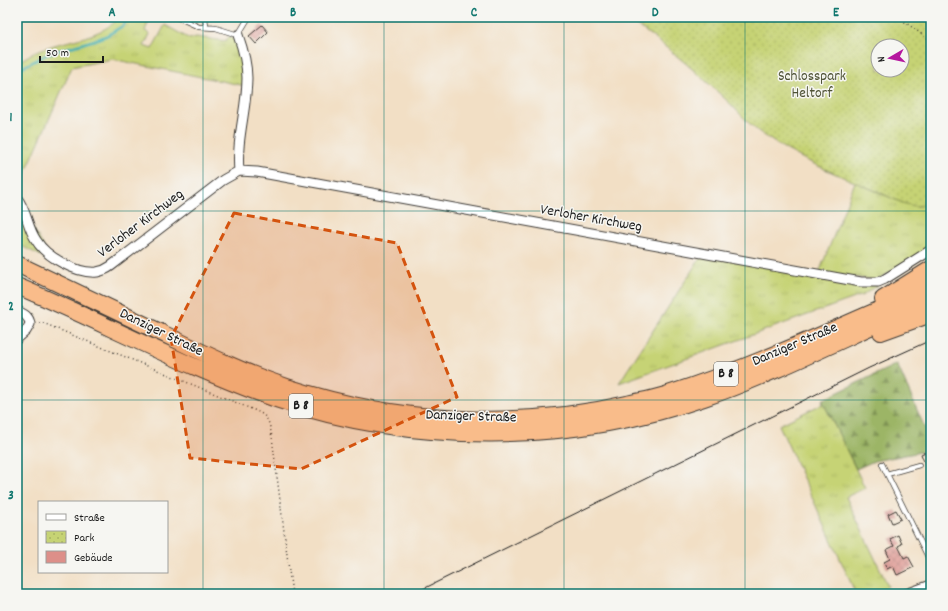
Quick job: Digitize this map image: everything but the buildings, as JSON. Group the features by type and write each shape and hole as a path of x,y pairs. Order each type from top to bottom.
{"highway":[{"name":"Danziger Straße","path":"17,264 217,360 279,384 333,401 380,410 434,418 473,420 511,420 559,416 603,409 663,396 726,374 931,287"},
{"path":"843,324 852,314 882,300 931,269"},
{"name":"Danziger Straße","path":"17,286 190,365 280,400 326,413 378,425 428,431 505,433 558,430 607,423 666,410 704,398 806,357 931,300"},
{"path":"806,357 816,358 864,338 931,314"}],"street":[{"path":"238,35 246,64 247,78 246,100 239,148 239,170"},
{"name":"Verloher Kirchweg","path":"17,198 23,208 32,234 44,251 59,262 87,272 97,272 111,266 223,180 239,170 257,172 861,282 878,282 885,279 931,250"},
{"path":"17,312 25,315 30,324 26,331 17,339"},
{"path":"906,594 931,585"}],"lane":[{"path":"177,17 191,24 216,28 238,35 249,17"},
{"path":"205,17 206,27"},
{"path":"882,464 931,563"},
{"path":"887,474 918,465"}],"path":[{"path":"898,17 931,41"},
{"path":"30,324 34,322 43,323 265,415 268,419 272,436 292,594"}],"highlighted area":[{"path":"234,213 397,243 457,397 301,469 190,458 171,338"}],"green space":[{"path":"119,17 145,17 149,20 145,31 150,34 144,46 152,49 165,25 190,39 196,37 225,41 230,36 240,45 246,86 112,59 72,67 24,176 19,198 17,196 17,63 41,49 85,37 104,29"},
{"name":"Schlosspark Heltorf","path":"625,17 931,17 931,163 928,175 930,194 929,200 927,203 917,206 904,203 818,166 787,150 758,131 726,99 662,44"},
{"path":"931,163 931,248 877,280 819,273 855,182 903,203 930,198 928,177"},
{"path":"17,201 52,261 17,244"},
{"path":"702,255 878,285 863,295 619,383"},
{"path":"897,364 931,442 931,450 874,461 856,469 822,400"},
{"path":"824,403 865,488 846,497 888,586 875,594 856,594 779,425"}],"waterway":[{"path":"17,70 50,53 108,35 124,25 128,17"}],"tram line":[{"path":"413,594 869,368 931,340"}]}
